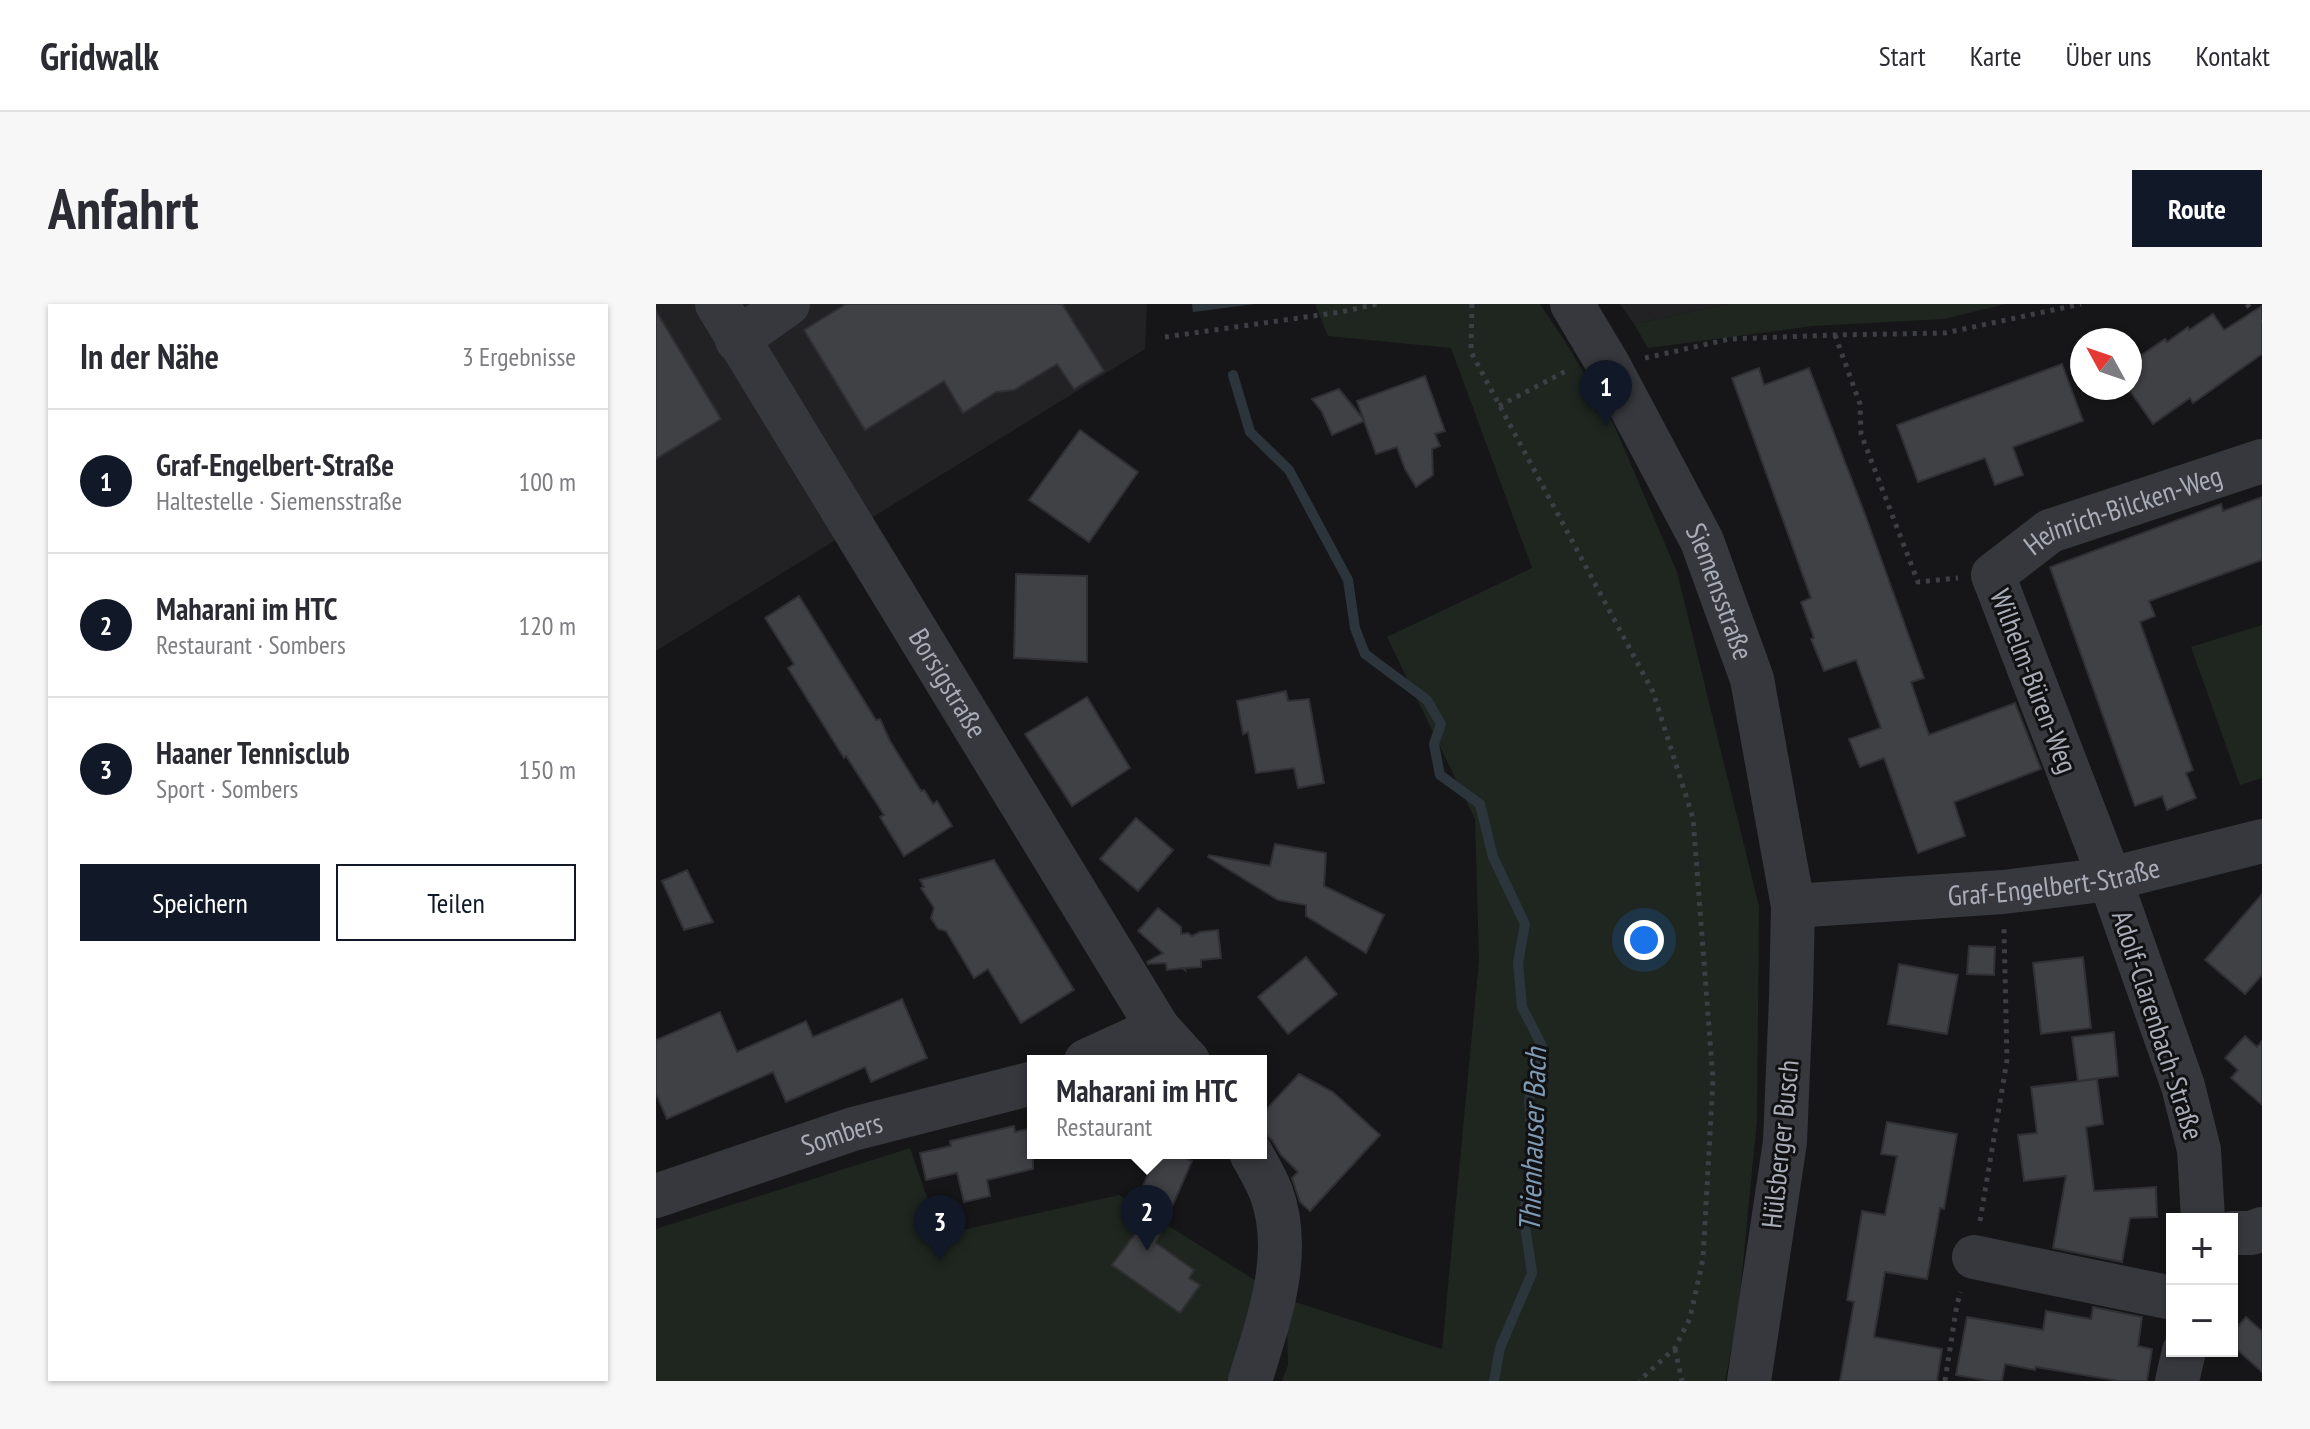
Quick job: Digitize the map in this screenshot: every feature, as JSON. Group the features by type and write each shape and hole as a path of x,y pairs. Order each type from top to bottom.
{"street":[{"name":"Borsigstraße","path":"788,304 727,322 1158,1028"},
{"name":"Siemensstraße","path":"1572,304 1605,359 1702,541 1752,679 1793,906"},
{"name":"Heinrich-Bilcken-Weg","path":"1993,575 2050,531 2262,461"},
{"name":"Wilhelm-Büren-Weg","path":"1993,575 2110,879"},
{"name":"Graf-Engelbert-Straße","path":"1793,906 2003,892 2110,879 2262,841"},
{"name":"Adolf-Clarenbach-Straße","path":"2110,879 2183,1086 2199,1150 2203,1213"},
{"name":"Hülsberger Busch","path":"1749,1381 1785,1142 1793,906"},
{"path":"1099,1055 1158,1028 1183,1055"},
{"name":"Sombers","path":"656,1196 853,1129 1027,1085"},
{"path":"1250,1381 1277,1284 1281,1243 1271,1193 1254,1159"},
{"path":"2238,1233 2262,1229"},
{"path":"1974,1257 2166,1297"},
{"path":"2177,1381 2183,1357"}],"path":[{"path":"1165,337 1377,304"},
{"path":"1472,304 1471,352 1653,692 1693,818 1713,1080 1703,1259 1690,1318 1675,1348 1639,1381"},
{"path":"1499,406 1605,359 1730,339 1945,333 2081,304"},
{"path":"2247,304 2262,325"},
{"name":"Wilhelm-Büren-Weg","path":"1835,335 1860,404 1861,434 1918,582 1993,575"},
{"path":"1945,1381 1957,1304 1974,1257 2007,1060 2003,892"},
{"path":"1675,1348 1682,1381"}],"shaded area":[{"path":"656,304 1147,304 1145,349 656,651"},
{"path":"1192,304 1255,304 1193,312"},
{"path":"1315,304 1540,304 1614,425 1677,572 1759,906 1757,1120 1738,1315 1725,1381 1282,1381 1288,1365 1286,1299 1442,1349 1479,960 1475,819 1387,637 1532,568 1451,348 1328,336"},
{"path":"1620,304 1728,304 1634,324"},
{"path":"1728,304 2006,304 1944,319 1813,326 1648,348 1634,324"},
{"path":"2262,625 2262,778 2240,785 2191,647"},
{"path":"910,1148 940,1235 1119,1195 1266,1287 1232,1381 656,1381 656,1229"}],"building":[{"path":"846,304 1062,304 1104,371 1074,389 1057,364 1014,390 996,392 963,413 944,381 865,430 804,330"},
{"path":"2262,306 2262,354 2193,403 2190,398 2153,424 2136,400 2142,400 2142,355 2213,314 2224,330"},
{"path":"656,311 721,419 656,459"},
{"path":"2062,364 2070,386 2070,400 2075,400 2083,421 2013,447 2023,475 1995,485 1985,458 1918,482 1897,425"},
{"path":"1759,368 1764,385 1809,368 1924,678 1911,682 1929,735 2015,703 2041,769 1954,802 1965,836 1918,853 1884,758 1860,767 1849,739 1881,728 1856,660 1824,671 1811,639 1814,638 1801,602 1811,598 1732,378"},
{"path":"1425,376 1445,431 1435,434 1440,446 1432,449 1433,475 1416,487 1397,447 1376,454 1364,421 1332,435 1322,412 1312,399 1339,389 1364,420 1357,401"},
{"path":"1080,430 1138,472 1089,542 1029,500"},
{"path":"2262,497 2262,560 2149,601 2155,616 2140,622 2193,770 2186,773 2196,798 2167,810 2162,796 2135,806 2050,567 2221,504 2223,511"},
{"path":"1016,574 1087,576 1087,662 1014,658"},
{"path":"799,596 876,720 880,719 921,791 924,790 933,804 937,801 952,826 904,856 880,817 884,815 788,668 794,664 765,618"},
{"path":"1286,691 1288,701 1309,699 1324,783 1298,788 1294,768 1256,773 1248,732 1243,734 1237,701"},
{"path":"1087,697 1130,768 1072,806 1025,734"},
{"path":"1136,818 1173,850 1138,891 1100,859"},
{"path":"1275,844 1326,853 1324,886 1384,915 1366,953 1306,916 1306,905 1278,900 1208,857 1270,866"},
{"path":"994,860 1074,990 1021,1023 988,969 974,978 946,931 938,929 931,918 934,908 921,888 924,887 920,880"},
{"path":"687,870 713,922 684,930 662,881"},
{"path":"2262,894 2262,975 2245,994 2205,960"},
{"path":"1158,908 1181,927 1181,934 1192,936 1218,930 1221,958 1201,960 1201,967 1185,970 1167,970 1166,963 1148,964 1163,953 1138,931"},
{"path":"1969,946 1995,947 1994,975 1967,974"},
{"path":"1306,957 1337,994 1288,1034 1258,997"},
{"path":"2083,957 2091,1028 2041,1034 2033,963"},
{"path":"1899,964 1958,975 1947,1034 1888,1024"},
{"path":"902,999 927,1058 871,1082 865,1067 786,1102 773,1072 667,1119 656,1094 656,1040 720,1012 737,1052 806,1021 813,1037"},
{"path":"2114,1032 2118,1076 2078,1081 2072,1037"},
{"path":"2245,1036 2257,1047 2262,1041 2262,1105 2231,1078 2238,1070 2225,1058"},
{"path":"1299,1074 1333,1092 1380,1135 1310,1211 1300,1202 1292,1178 1298,1172 1267,1136 1267,1109"},
{"path":"2097,1079 2103,1124 2086,1127 2094,1191 2156,1187 2157,1217 2130,1218 2122,1262 2053,1248 2066,1176 2024,1181 2018,1135 2037,1133 2031,1087"},
{"path":"1887,1122 1957,1134 1944,1209 1940,1208 1927,1279 1885,1272 1874,1337 1942,1349 1937,1381 1840,1381 1854,1302 1847,1300 1862,1211 1885,1215 1897,1156 1881,1154"},
{"path":"1014,1126 1015,1132 1027,1129 1027,1159 1033,1159 1033,1169 987,1180 990,1196 964,1202 957,1173 926,1180 920,1153 951,1146 950,1141"},
{"path":"1155,1159 1192,1161 1156,1243 1194,1270 1189,1278 1200,1285 1180,1313 1112,1265 1154,1208 1144,1204 1150,1189 1143,1186"},
{"path":"2093,1307 2142,1317 2138,1346 2152,1349 2147,1381 2119,1381 2005,1364 2002,1381 1956,1375 1967,1317 2043,1330 2046,1311 2091,1319"},
{"path":"2246,1317 2262,1331 2262,1372 2238,1350 2238,1326"}],"waterway":[{"name":"Thienhauser Bach","path":"1233,375 1250,432 1289,470 1348,580 1355,628 1365,654 1427,700 1441,724 1434,744 1440,775 1480,804 1493,857 1525,924 1518,963 1522,1007 1542,1046 1529,1100 1534,1163 1523,1212 1532,1273 1500,1348 1494,1381"}],"place":[{"name":"Graf-Engelbert-Straße","path":"1606,426"},
{"name":"Maharani im HTC","path":"1147,1251"},
{"name":"Haaner Tennisclub","path":"940,1261"}]}
